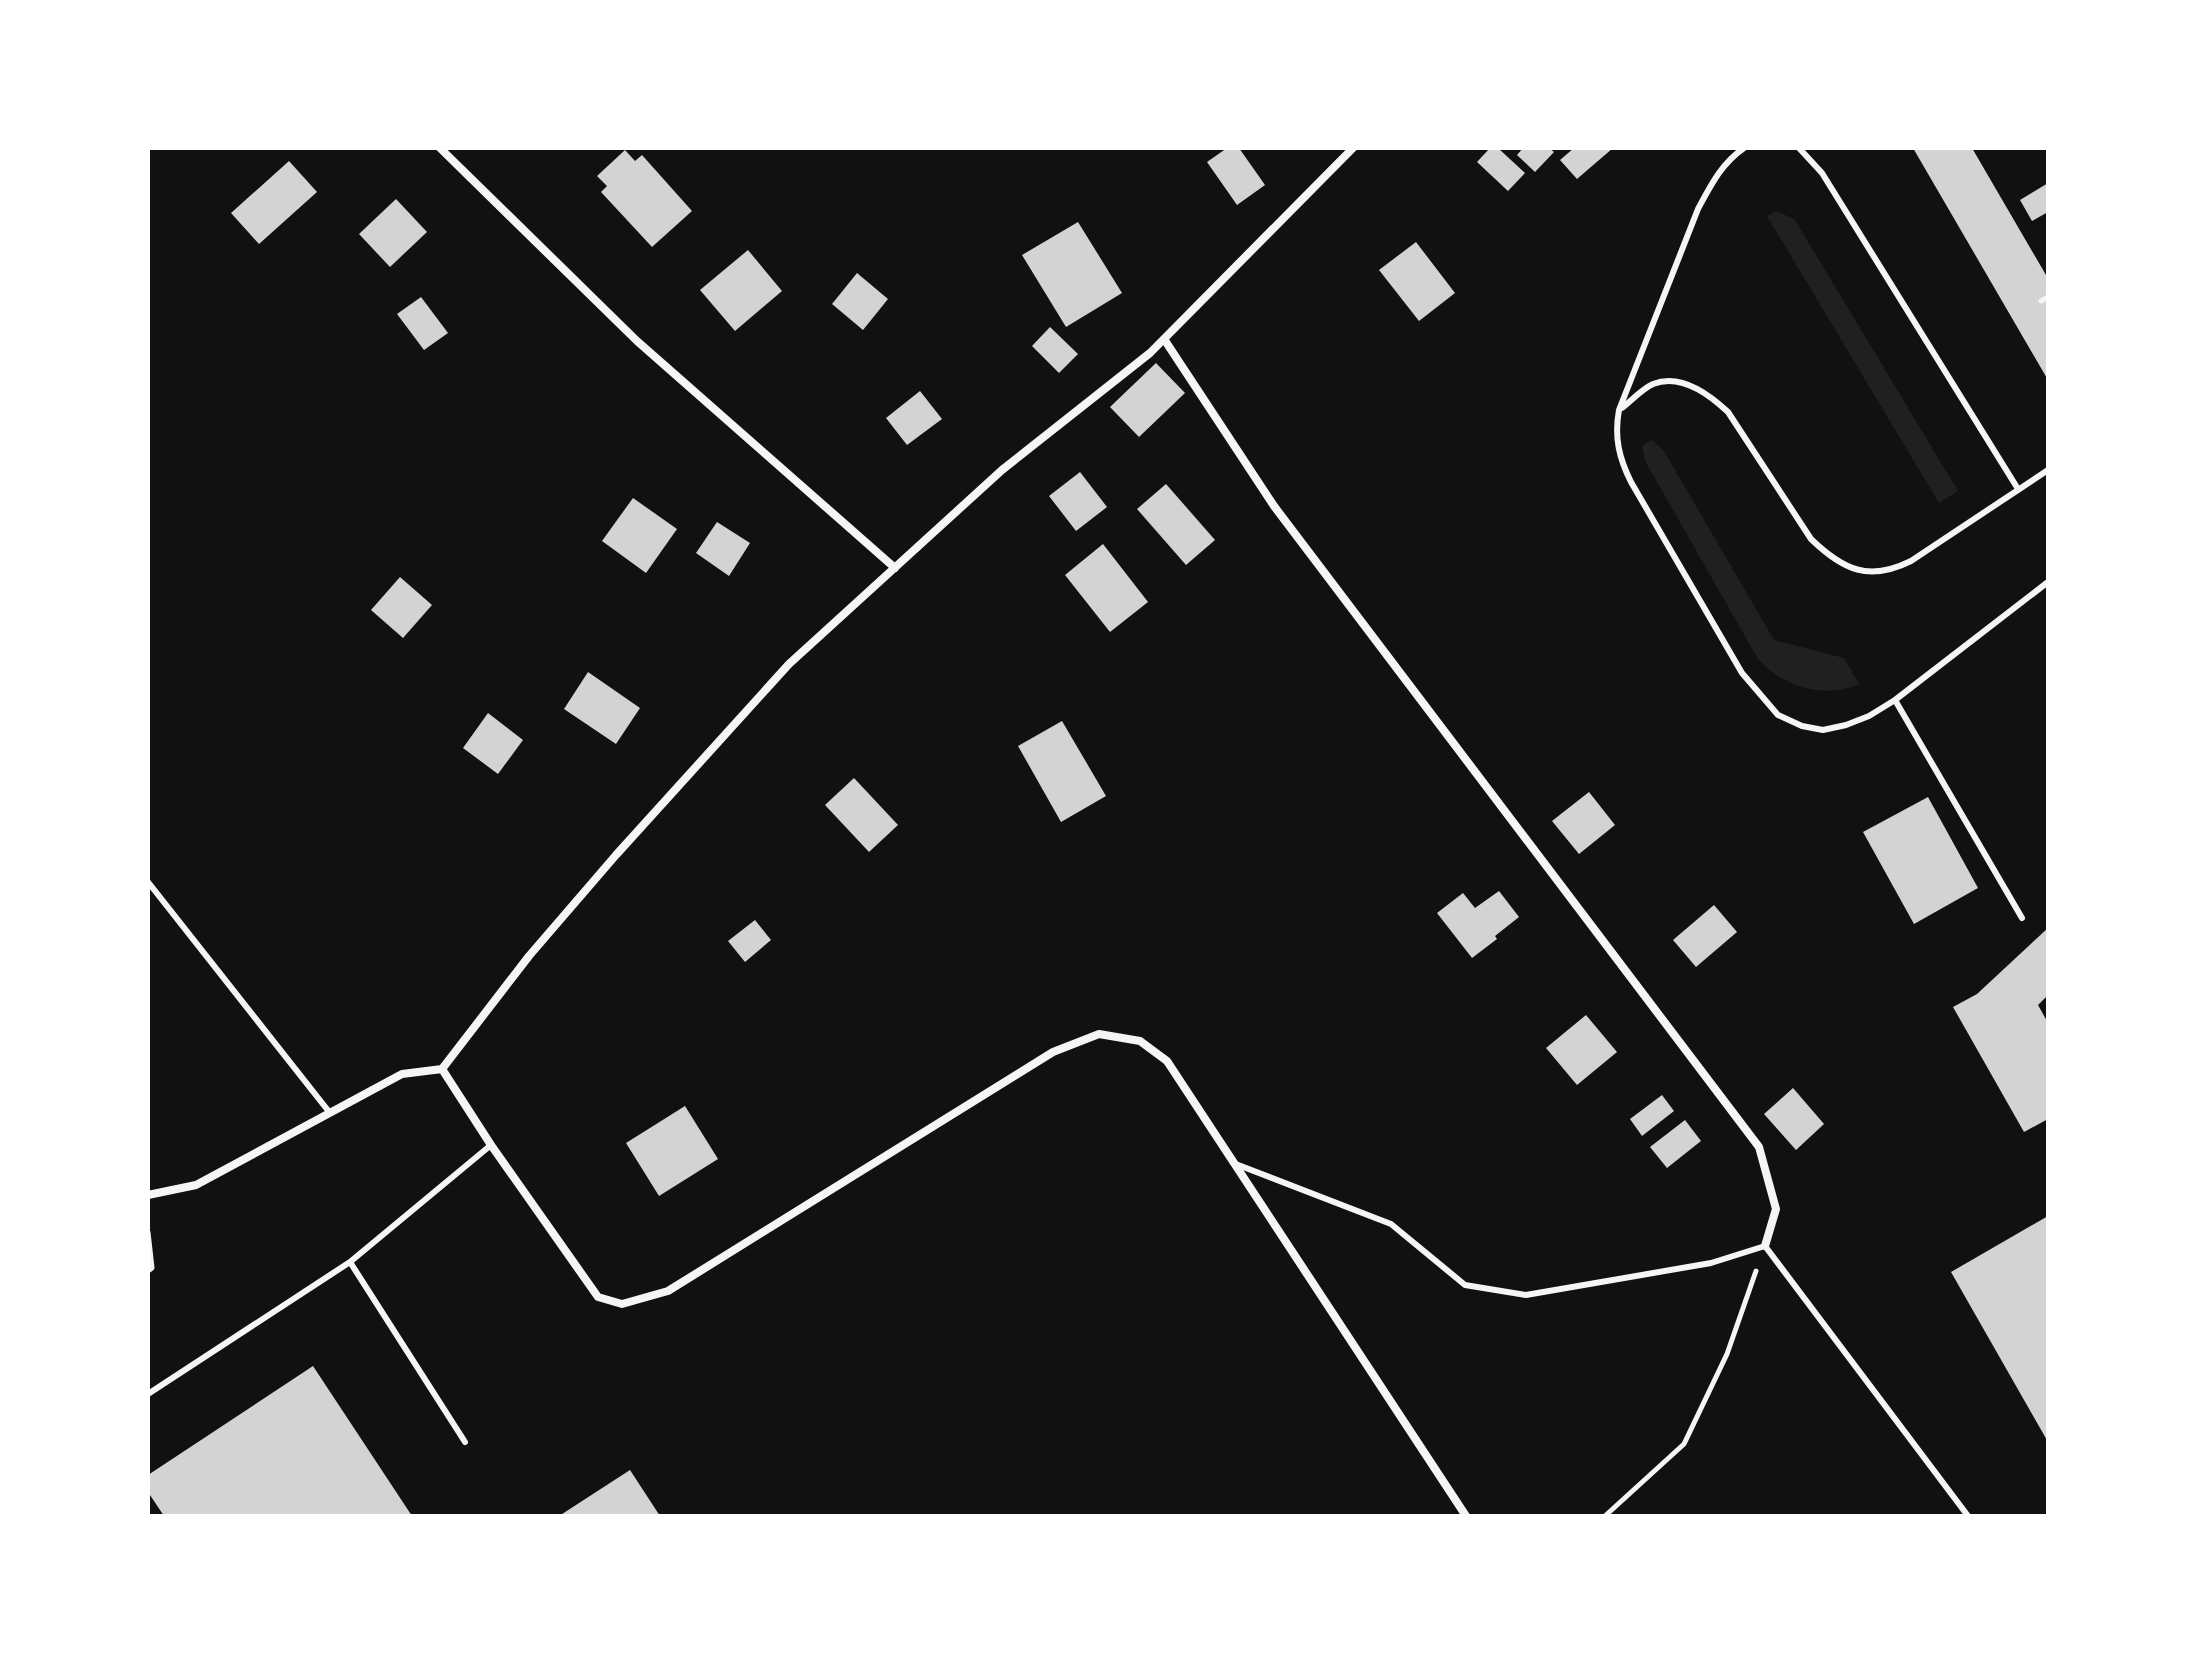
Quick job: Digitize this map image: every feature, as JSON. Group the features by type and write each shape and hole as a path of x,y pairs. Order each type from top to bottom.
{"street":[{"path":"440,148 637,341 895,568"},
{"path":"148,1195 196,1185 402,1074 442,1069 529,956 789,664 1002,470 1150,353 1353,148"},
{"path":"1164,339 1274,506 1759,1147 1776,1209 1765,1246"},
{"path":"442,1069 491,1145 598,1297 622,1304 668,1291 1053,1052 1099,1034 1140,1041 1167,1061 1466,1516"}],"lane":[{"path":"1744,148 1729,159 1698,209 1619,410 1616,436 1618,451 1631,482 1742,673 1778,715 1802,726 1823,730 1846,725 1869,716 1895,700 2048,582"},
{"path":"1799,148 1822,173 2018,489"},
{"path":"1619,410 1652,384 1672,380 1714,398 1728,412 1811,539 1826,554 1846,566 1868,572 1890,571 1911,561 2048,470"},
{"path":"1895,700 2022,918"},
{"path":"148,882 330,1113"},
{"path":"148,1394 350,1262 491,1145"},
{"path":"1233,1163 1391,1224 1465,1285 1526,1295 1711,1263 1765,1246 1968,1516"},
{"path":"350,1262 465,1442"}],"path":[{"path":"2041,301 2048,297"},
{"path":"148,1232 152,1268 148,1271"},
{"path":"1605,1516 1684,1444 1727,1354 1765,1246"}],"shaded area":[{"path":"1777,211 1795,220 1958,491 1939,503 1767,216"},
{"path":"1652,440 1664,451 1774,640 1844,658 1859,684 1832,691 1804,688 1779,677 1758,659 1645,461 1642,446"}],"building":[{"path":"1227,148 1239,148 1265,185 1237,205 1207,162"},
{"path":"1490,148 1498,148 1525,173 1508,191 1477,162"},
{"path":"1523,148 1549,148 1554,152 1535,172 1517,155"},
{"path":"1574,148 1613,148 1577,179 1560,160"},
{"path":"1913,148 1972,148 2048,274 2048,380"},
{"path":"625,150 635,161 642,155 692,211 652,247 601,192 607,186 597,176"},
{"path":"289,161 317,192 259,244 231,213"},
{"path":"2048,183 2048,212 2032,221 2020,200"},
{"path":"396,199 427,232 390,267 359,234"},
{"path":"1078,222 1122,293 1066,327 1022,255"},
{"path":"1416,242 1455,293 1419,321 1379,270"},
{"path":"748,250 782,291 735,331 700,290"},
{"path":"857,273 888,299 863,330 832,304"},
{"path":"421,297 448,333 424,350 397,314"},
{"path":"1050,327 1078,354 1059,373 1032,346"},
{"path":"1156,363 1185,393 1139,437 1110,407"},
{"path":"920,391 942,419 907,445 886,418"},
{"path":"1080,472 1107,507 1076,531 1049,496"},
{"path":"1166,484 1215,540 1186,565 1137,509"},
{"path":"633,498 677,529 646,573 602,541"},
{"path":"717,522 750,543 729,576 696,553"},
{"path":"1103,544 1148,602 1110,632 1065,575"},
{"path":"400,577 432,605 403,638 371,610"},
{"path":"588,672 640,708 616,744 564,709"},
{"path":"488,713 523,740 498,774 463,748"},
{"path":"1062,721 1106,796 1061,822 1018,746"},
{"path":"854,778 898,825 869,852 825,805"},
{"path":"1589,792 1615,825 1579,854 1552,821"},
{"path":"1928,797 1978,888 1914,924 1863,832"},
{"path":"1499,891 1519,917 1472,958 1437,913 1463,893 1475,908"},
{"path":"1714,905 1737,932 1696,967 1673,940"},
{"path":"755,920 771,940 745,962 728,941"},
{"path":"2048,928 2048,995 2038,1005 2048,1023 2048,1119 2024,1132 1953,1007 1977,994"},
{"path":"1586,1015 1617,1052 1577,1085 1546,1048"},
{"path":"1793,1088 1824,1124 1796,1150 1764,1114"},
{"path":"1662,1095 1674,1111 1642,1136 1630,1119"},
{"path":"685,1106 718,1159 659,1196 626,1143"},
{"path":"1685,1120 1701,1141 1667,1168 1650,1147"},
{"path":"2048,1216 2048,1442 1951,1272"},
{"path":"313,1366 412,1516 164,1516 148,1492 148,1475"},
{"path":"630,1470 660,1516 559,1516"}]}
